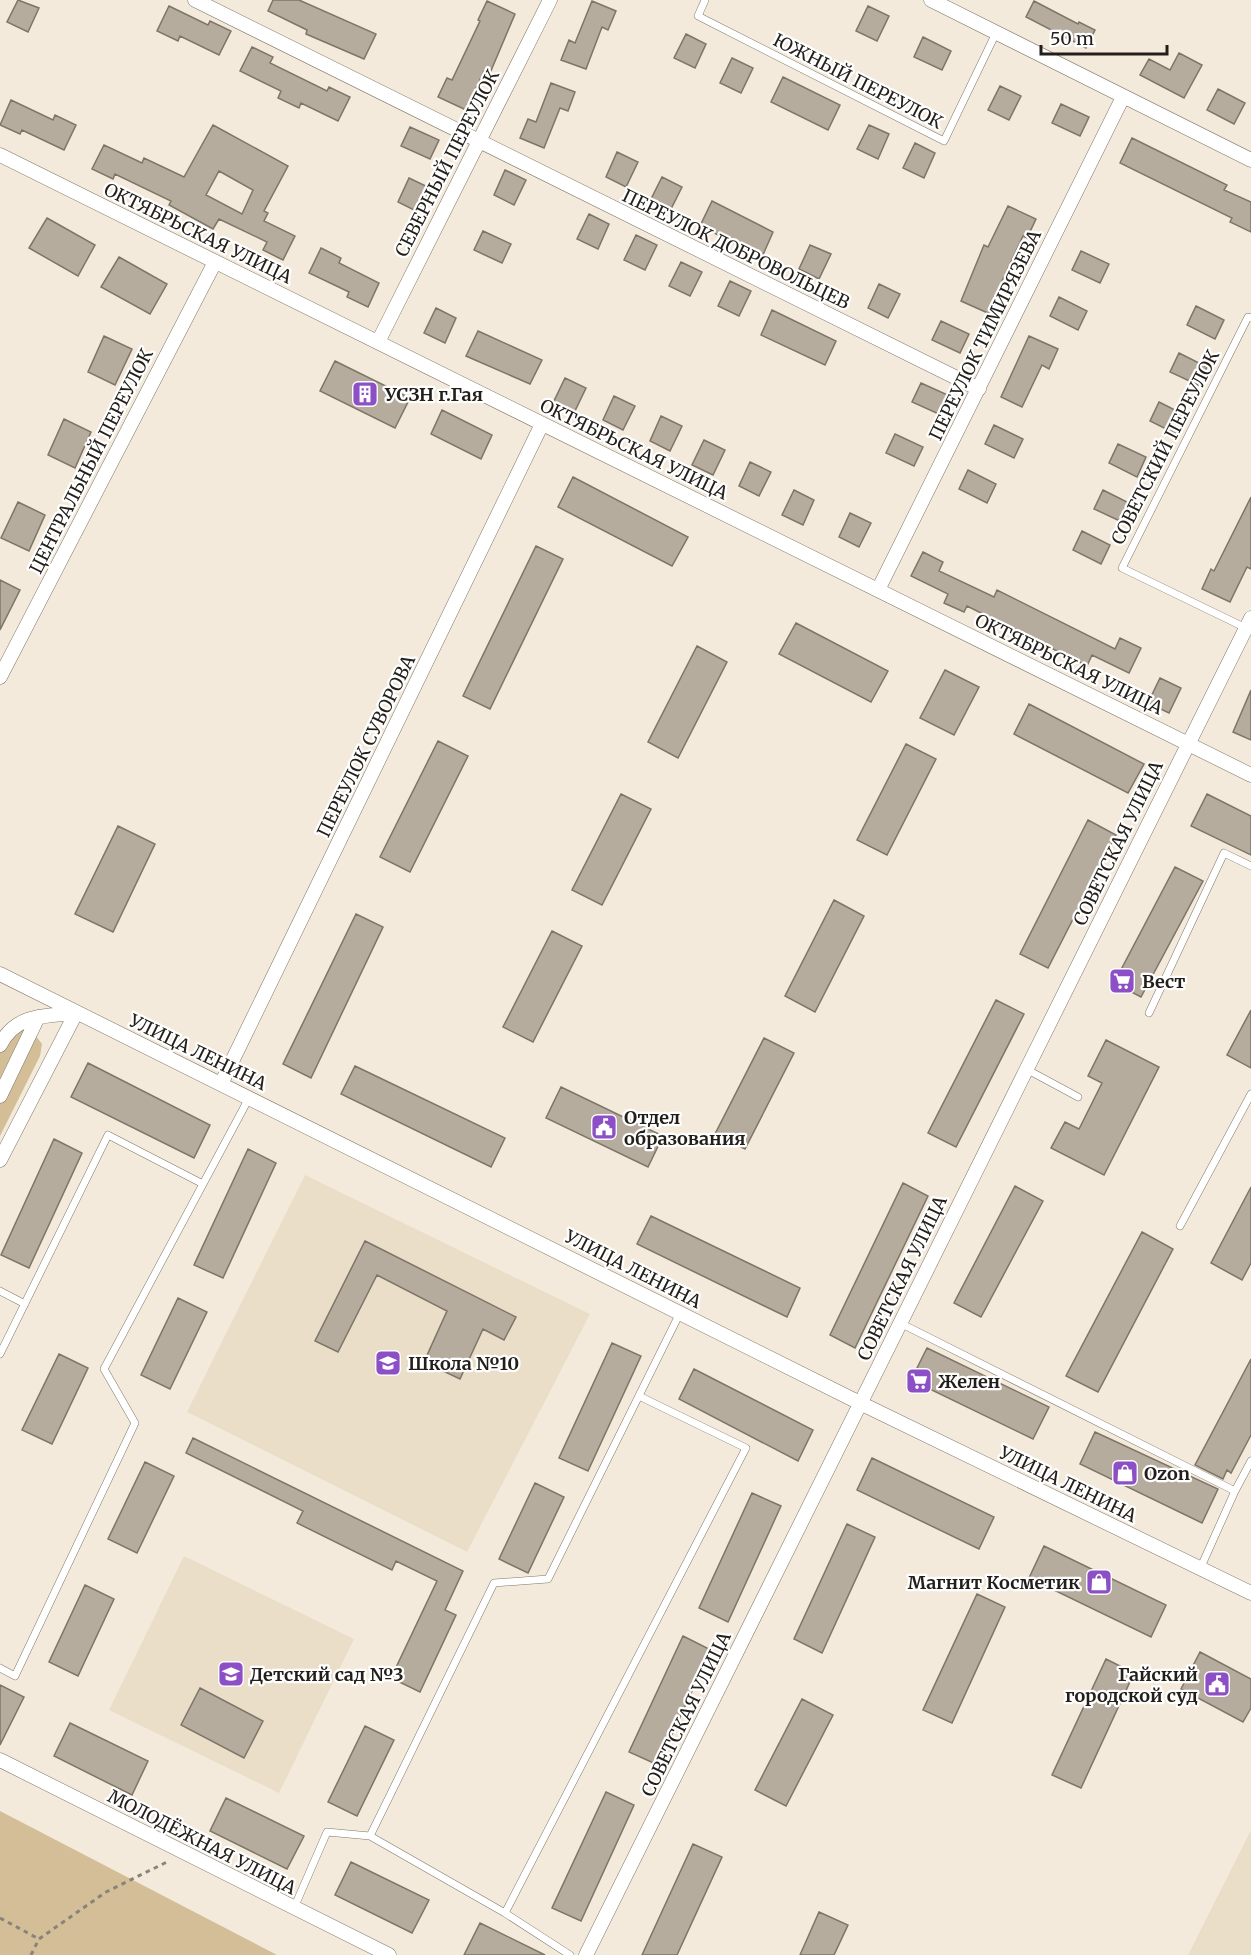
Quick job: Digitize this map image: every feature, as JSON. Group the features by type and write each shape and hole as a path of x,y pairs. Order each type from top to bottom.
{"street":[{"name":"ПЕРЕУЛОК ДОБРОВОЛЬЦЕВ","path":"195,0 979,389"},
{"name":"СЕВЕРНЫЙ ПЕРЕУЛОК","path":"378,342 550,0"},
{"path":"931,0 1251,160"},
{"name":"ПЕРЕУЛОК ТИМИРЯЗЕВА","path":"878,590 1123,97"},
{"name":"ОКТЯБРЬСКАЯ УЛИЦА","path":"0,155 1251,775"},
{"name":"ЦЕНТРАЛЬНЫЙ ПЕРЕУЛОК","path":"0,677 215,262"},
{"name":"ПЕРЕУЛОК СУВОРОВА","path":"221,1084 542,424"},
{"name":"СОВЕТСКАЯ УЛИЦА","path":"586,1955 1249,623"},
{"name":"УЛИЦА ЛЕНИНА","path":"0,974 860,1403 1251,1593"},
{"path":"0,1046 6,1033 14,1026 38,1017 76,1013"},
{"path":"0,1160 76,1013"},
{"path":"0,1096 38,1017"},
{"name":"МОЛОДЁЖНАЯ УЛИЦА","path":"0,1760 389,1955"}],"lane":[{"name":"ЮЖНЫЙ ПЕРЕУЛОК","path":"705,0 698,16 945,141 996,33"},
{"name":"СОВЕТСКИЙ ПЕРЕУЛОК","path":"1249,623 1122,567 1248,316 1251,318"},
{"path":"1149,1013 1224,853 1251,866"},
{"path":"1026,1070 1078,1097"},
{"path":"1180,1226 1251,1094"},
{"path":"0,1668 15,1676 135,1423 104,1369 249,1098"},
{"path":"0,1354 108,1135 203,1184"},
{"path":"0,1291 25,1304"},
{"path":"370,1836 494,1583 548,1578 680,1313"},
{"path":"900,1323 1235,1491"},
{"path":"505,1913 746,1448 639,1396"},
{"path":"1200,1569 1251,1461"},
{"path":"294,1908 327,1832 370,1836 505,1913 570,1955"}],"path":[{"path":"32,1955 39,1939 106,1892 184,1853"},
{"path":"0,1918 39,1939"}],"shaded area":[{"path":"17,1031 32,1031 42,1044 40,1056 0,1136 0,1053 7,1039"},
{"name":"Школа №10","path":"305,1175 590,1314 467,1552 187,1412"},
{"name":"Детский сад №3","path":"184,1556 354,1639 279,1793 109,1710"},
{"path":"0,1811 277,1955 0,1955"},
{"path":"1251,1830 1251,1955 1188,1955"}],"building":[{"path":"18,0 39,8 28,32 7,22"},
{"path":"273,0 299,0 376,34 364,59 306,34 307,30 268,11"},
{"path":"487,1 515,14 490,73 484,71 466,110 438,97 447,78 452,80"},
{"path":"592,1 616,11 608,30 602,27 586,69 561,60 569,40 575,43"},
{"path":"1034,1 1078,24 1079,22 1095,30 1086,48 1026,17"},
{"path":"169,6 208,25 210,21 231,31 219,55 180,36 178,41 157,31"},
{"path":"868,6 889,16 877,41 856,31"},
{"path":"686,34 706,44 695,68 674,58"},
{"path":"923,37 951,51 942,70 914,57"},
{"path":"252,47 273,57 270,63 327,91 329,87 350,97 338,121 301,103 299,108 278,98 281,91 240,71"},
{"path":"1179,53 1202,65 1184,98 1140,75 1149,59 1170,70"},
{"path":"732,58 753,68 741,93 720,83"},
{"path":"783,77 840,105 828,130 771,102"},
{"path":"551,83 575,92 568,111 560,108 544,148 520,138 528,119 536,122"},
{"path":"1000,86 1021,96 1009,120 988,110"},
{"path":"1218,89 1245,103 1234,124 1207,110"},
{"path":"11,100 53,120 55,115 76,125 64,150 22,130 20,134 0,125"},
{"path":"1061,104 1089,117 1080,136 1052,123"},
{"path":"213,125 288,166 264,211 268,213 264,221 295,236 283,260 263,250 267,242 219,219 213,229 169,205 171,201 115,174 113,179 92,169 104,145 142,163 144,158 184,177","holes":["219,171 253,190 242,214 206,195"]},
{"path":"869,125 889,134 878,159 857,149"},
{"path":"410,127 439,140 430,159 401,146"},
{"path":"1132,138 1227,185 1224,190 1251,202 1251,232 1230,222 1232,218 1120,163"},
{"path":"915,143 935,153 924,178 903,168"},
{"path":"617,152 638,162 626,187 606,177"},
{"path":"505,170 526,180 514,205 494,195"},
{"path":"662,177 682,187 670,211 650,201"},
{"path":"409,178 430,188 418,212 398,202"},
{"path":"712,201 773,232 762,257 700,226"},
{"path":"1008,206 1036,219 1027,238 1023,236 996,294 999,295 990,314 961,301 984,245 988,247"},
{"path":"589,214 609,224 598,249 577,239"},
{"path":"47,218 95,245 78,276 29,248"},
{"path":"483,231 511,244 502,263 474,250"},
{"path":"636,235 657,245 645,270 624,260"},
{"path":"810,245 831,254 819,279 799,269"},
{"path":"321,248 341,258 339,263 379,283 368,307 347,297 349,292 309,273"},
{"path":"1081,251 1109,264 1100,283 1072,270"},
{"path":"119,257 167,284 150,314 101,287"},
{"path":"681,262 702,272 690,296 669,286"},
{"path":"730,281 751,291 739,316 718,306"},
{"path":"879,284 900,294 888,318 868,308"},
{"path":"1059,297 1087,311 1078,330 1050,316"},
{"path":"1196,306 1224,320 1215,339 1187,325"},
{"path":"436,308 456,318 445,343 424,333"},
{"path":"772,310 836,341 825,365 761,335"},
{"path":"941,321 969,334 960,353 932,340"},
{"path":"478,331 542,360 530,384 466,356"},
{"path":"104,336 132,349 115,385 88,372"},
{"path":"1029,336 1058,349 1049,369 1042,365 1022,407 1001,397"},
{"path":"1179,353 1207,367 1198,385 1170,372"},
{"name":"УСЗН г.Гая","path":"335,361 410,398 395,428 320,391"},
{"path":"565,378 586,388 574,413 553,403"},
{"path":"921,383 950,396 941,415 912,402"},
{"path":"614,396 635,406 623,430 603,420"},
{"path":"1159,402 1187,416 1178,435 1150,421"},
{"path":"442,410 492,435 481,459 431,434"},
{"path":"661,416 682,426 670,451 650,441"},
{"path":"64,419 91,432 75,468 48,455"},
{"path":"994,425 1023,439 1014,458 985,444"},
{"path":"895,434 923,447 914,466 886,453"},
{"path":"704,440 725,450 713,475 692,465"},
{"path":"1118,444 1146,457 1137,477 1109,463"},
{"path":"750,462 771,472 759,496 739,486"},
{"path":"968,470 996,484 987,503 959,489"},
{"path":"573,477 688,537 672,566 558,507"},
{"path":"794,490 814,500 803,525 782,515"},
{"path":"1103,490 1131,504 1122,522 1094,509"},
{"path":"1251,497 1251,569 1247,567 1230,602 1202,589 1211,569 1214,571"},
{"path":"18,502 45,515 29,551 1,538"},
{"path":"850,513 871,523 859,547 839,537"},
{"path":"1082,531 1110,545 1101,564 1073,550"},
{"path":"536,546 563,559 490,709 463,696"},
{"path":"923,552 943,562 939,571 994,597 997,590 1115,649 1120,638 1141,648 1129,673 1092,655 1087,666 967,606 964,612 944,603 948,594 911,576"},
{"path":"0,580 20,590 0,630"},
{"path":"796,623 888,671 871,702 779,654"},
{"path":"697,646 727,662 678,758 648,742"},
{"path":"945,670 979,687 954,735 920,718"},
{"path":"1160,678 1181,688 1169,713 1148,703"},
{"path":"1251,690 1251,740 1233,732"},
{"path":"1029,704 1144,764 1128,793 1014,734"},
{"path":"438,741 468,756 410,872 380,857"},
{"path":"906,744 936,759 887,855 857,840"},
{"path":"621,794 651,809 602,905 572,890"},
{"path":"1207,794 1251,816 1251,855 1191,826"},
{"path":"1088,820 1116,835 1048,968 1020,954"},
{"path":"118,826 155,844 113,932 75,914"},
{"path":"1175,867 1203,881 1141,997 1114,983"},
{"path":"834,900 864,916 815,1012 785,996"},
{"path":"356,914 383,927 311,1078 283,1064"},
{"path":"552,931 582,946 533,1042 503,1027"},
{"path":"996,1000 1024,1014 956,1147 928,1133"},
{"path":"1251,1010 1251,1068 1227,1055"},
{"path":"764,1038 794,1053 745,1149 715,1134"},
{"path":"1106,1040 1159,1067 1104,1175 1051,1148 1065,1122 1079,1129 1102,1083 1088,1076"},
{"path":"88,1063 210,1125 194,1158 71,1097"},
{"path":"355,1066 505,1138 491,1167 341,1094"},
{"name":"Отдел образования","path":"561,1087 663,1136 648,1167 546,1118"},
{"path":"54,1139 82,1153 29,1268 1,1255"},
{"path":"248,1149 276,1163 223,1278 194,1265"},
{"path":"903,1183 928,1196 855,1348 830,1335"},
{"path":"1015,1186 1043,1201 981,1317 954,1303"},
{"path":"1251,1187 1251,1263 1242,1280 1211,1263"},
{"path":"651,1216 800,1288 787,1317 637,1244"},
{"path":"1142,1232 1173,1249 1098,1392 1066,1376"},
{"path":"365,1241 516,1317 504,1340 483,1329 460,1379 424,1362 447,1311 377,1275 338,1352 315,1341"},
{"path":"178,1298 207,1312 170,1389 141,1375"},
{"path":"612,1343 641,1356 588,1471 559,1458"},
{"path":"927,1348 1049,1407 1033,1439 911,1380"},
{"path":"59,1354 88,1368 52,1444 22,1430"},
{"path":"1251,1359 1251,1435 1231,1473 1227,1470 1223,1479 1195,1465"},
{"path":"694,1369 813,1430 798,1461 679,1399"},
{"path":"1095,1432 1218,1489 1202,1523 1080,1464"},
{"path":"193,1438 463,1571 445,1610 456,1615 420,1692 391,1678 437,1581 396,1561 392,1570 297,1523 303,1511 186,1453"},
{"path":"872,1458 994,1517 979,1549 857,1490"},
{"path":"145,1462 174,1476 137,1553 108,1539"},
{"path":"535,1483 564,1497 528,1573 499,1559"},
{"path":"752,1493 781,1506 728,1622 699,1608"},
{"path":"847,1524 875,1537 822,1653 794,1639"},
{"path":"1044,1546 1166,1605 1151,1637 1029,1578"},
{"path":"85,1585 114,1599 78,1676 49,1662"},
{"path":"977,1594 1005,1607 952,1723 923,1710"},
{"path":"683,1636 711,1650 658,1765 629,1752"},
{"name":"Гайский городской суд","path":"1200,1652 1251,1679 1251,1708 1243,1722 1181,1689"},
{"path":"1106,1659 1134,1673 1081,1788 1052,1775"},
{"path":"0,1685 24,1697 0,1745"},
{"path":"200,1688 263,1721 244,1758 181,1725"},
{"path":"802,1699 833,1715 786,1806 755,1790"},
{"path":"70,1723 148,1761 132,1795 54,1756"},
{"path":"365,1726 394,1740 357,1816 328,1802"},
{"path":"606,1792 634,1805 581,1921 552,1908"},
{"path":"226,1798 304,1836 287,1869 210,1831"},
{"path":"693,1844 722,1857 677,1955 642,1955"},
{"path":"351,1862 429,1900 412,1933 335,1895"},
{"path":"819,1912 848,1925 834,1955 800,1955"},
{"path":"480,1923 545,1955 464,1955"}],"place":[{"name":"УСЗН г.Гая","path":"365,394"},
{"name":"Вест","path":"1122,981"},
{"name":"Отдел образования","path":"604,1127"},
{"name":"Школа №10","path":"388,1363"},
{"name":"Желен","path":"919,1381"},
{"name":"Ozon","path":"1125,1473"},
{"name":"Магнит Косметик","path":"1099,1582"},
{"name":"Детский сад №3","path":"231,1674"},
{"name":"Гайский городской суд","path":"1217,1684"}]}
